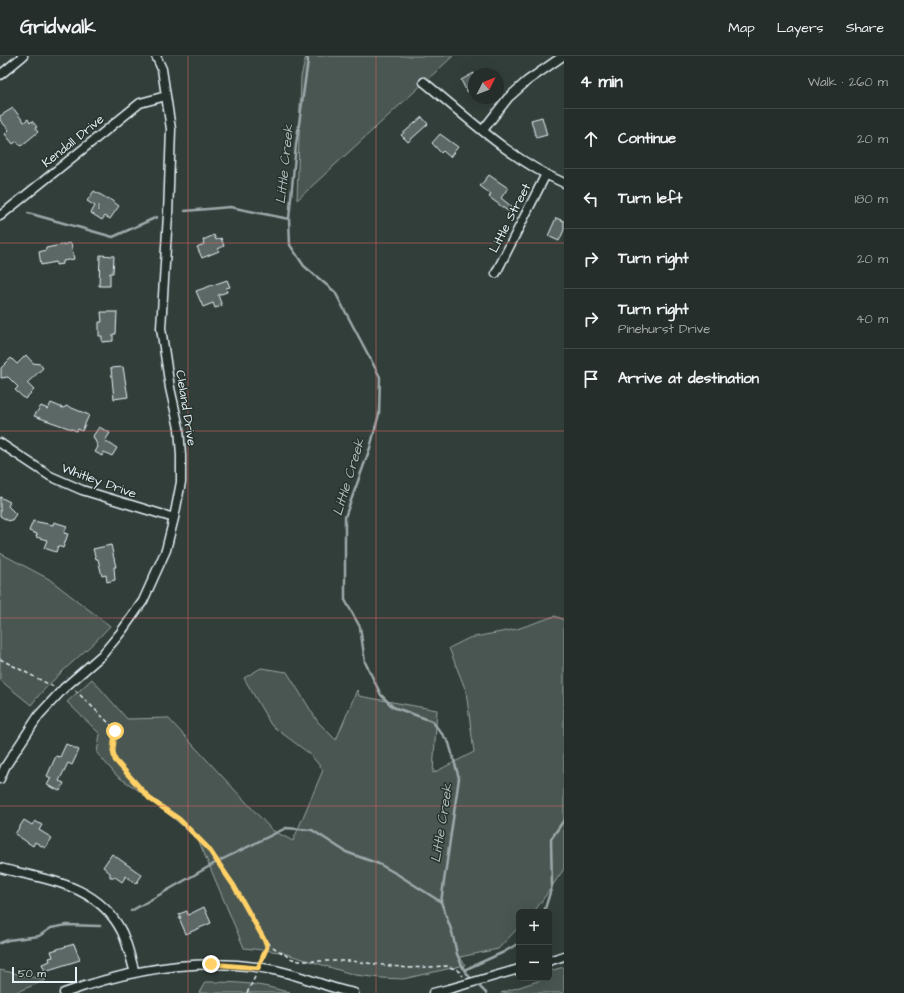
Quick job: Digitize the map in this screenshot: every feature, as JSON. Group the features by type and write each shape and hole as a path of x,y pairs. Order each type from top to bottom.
{"street":[{"path":"0,75 22,56"},
{"name":"Cleland Drive","path":"0,780 4,767 39,715 64,688 102,654 121,632 143,601 166,550 174,518 181,482 181,455 179,428 170,388 161,328 171,129 162,70 156,56"},
{"path":"483,130 508,98 528,81 563,56"},
{"path":"424,82 530,166 564,183"},
{"name":"Kendall Drive","path":"0,216 140,103 166,96"},
{"name":"Little Street","path":"496,273 546,174"},
{"name":"Whitley Drive","path":"0,443 50,476 82,490 174,518"},
{"path":"0,868 72,886 84,891 106,910 116,923 122,933 134,973"},
{"path":"552,959 564,956"},
{"path":"64,993 134,973 170,966 211,964 275,970 354,993"},
{"path":"433,993 516,970"}],"path":[{"path":"0,660 55,688"},
{"path":"73,688 113,727 115,731 113,756 120,766 150,799 186,825 215,856 266,943 290,958 299,961 357,961 408,968 447,966 458,970 466,980"},
{"path":"247,993 267,947 266,943"}],"shaded area":[{"path":"306,56 453,56 297,200 301,77"},
{"path":"0,553 49,579 110,626 49,684 31,705 0,680"},
{"path":"555,616 564,620 564,869 536,909 516,909 516,930 498,949 460,957 465,965 403,979 355,975 280,952 244,948 198,839 150,798 117,776 97,753 100,734 67,702 92,679 127,719 168,718 272,830 293,841 323,770 310,754 271,725 244,678 261,668 287,672 318,722 336,740 357,690 359,696 437,710 433,773 474,752 466,691 449,648 469,638 517,629"},
{"path":"564,967 564,993 501,993 538,981 552,981 552,970"},
{"path":"0,970 46,980 14,993 0,993"},
{"path":"205,982 248,984 269,987 290,993 199,993"}],"building":[{"path":"468,76 467,92 461,80"},
{"path":"13,108 24,122 28,119 30,123 32,121 37,127 35,128 38,132 21,146 17,141 13,144 5,134 9,130 0,120 0,116"},
{"path":"422,117 428,124 408,142 401,135"},
{"path":"542,117 547,135 536,138 531,120"},
{"path":"440,134 458,147 450,157 443,151 441,153 432,143"},
{"path":"489,175 508,188 501,198 512,207 509,212 489,197 491,194 480,186"},
{"path":"94,191 108,198 119,206 110,219 105,216 102,220 91,213 95,206 87,201"},
{"path":"556,218 564,221 564,230 559,241 548,236"},
{"path":"214,235 216,240 221,238 224,246 218,249 219,251 202,258 197,247 204,244 203,240"},
{"path":"71,243 74,259 63,261 63,264 56,265 56,262 41,265 39,252 46,250 46,248"},
{"path":"100,255 114,256 113,273 110,273 110,286 99,286"},
{"path":"227,280 230,287 226,288 227,292 218,295 222,306 215,308 213,303 203,307 196,291"},
{"path":"101,312 117,312 116,334 113,334 113,341 102,342 102,336 99,336 99,322 102,322"},
{"path":"26,355 33,363 40,364 43,368 27,383 34,390 25,399 15,390 18,387 8,377 1,378 1,368 11,358 17,364"},
{"path":"123,367 128,397 114,399 111,368"},
{"path":"51,403 63,408 67,406 89,415 82,431 78,429 77,431 34,416 41,406 48,409"},
{"path":"99,427 110,433 105,441 117,448 112,456 104,452 102,456 95,452 98,447 93,436"},
{"path":"0,497 10,502 8,506 16,514 12,520 9,521 0,516"},
{"path":"33,521 53,525 54,522 67,526 64,533 68,534 63,548 58,546 56,552 44,548 47,540 36,537 37,534 29,531"},
{"path":"111,545 116,567 114,567 115,580 107,582 106,575 102,576 98,559 96,559 93,549"},
{"path":"66,744 79,750 72,765 68,763 59,781 64,783 60,791 47,785 51,778 47,776 56,756 60,757"},
{"path":"24,820 32,825 35,821 42,825 39,830 52,838 45,848 35,842 33,846 15,834"},
{"path":"112,854 142,875 136,884 126,876 122,882 115,877 110,877 110,873 103,867"},
{"path":"204,907 211,923 186,934 179,918 181,918 179,914 187,911 188,915"},
{"path":"74,944 80,960 45,971 42,964 50,961 49,958 53,957 51,951"}],"waterway":[{"name":"Little Creek","path":"307,56 308,60 296,145 289,219 290,245 304,266 335,292 380,377 379,414 370,448 345,517 345,600 360,627 365,662 381,695 393,707 432,721 449,743 459,778 441,902 452,932 457,954 464,970 472,980"},
{"path":"185,211 230,207 289,219"},
{"path":"28,213 113,237 157,217"},
{"path":"545,909 552,886 551,839 564,820"},
{"path":"221,860 286,828 312,830 346,852 379,864 397,874 441,902"},
{"path":"131,911 217,862"},
{"path":"0,943 8,940 39,936 51,928 67,925 100,926"},
{"path":"464,970 504,952 516,945"},
{"name":"Little Creek","path":"476,983 486,993"}],"route":[{"path":"115,731 113,751 115,760 150,799 186,825 215,856 234,886 267,945 258,968 244,965 211,964"}]}
